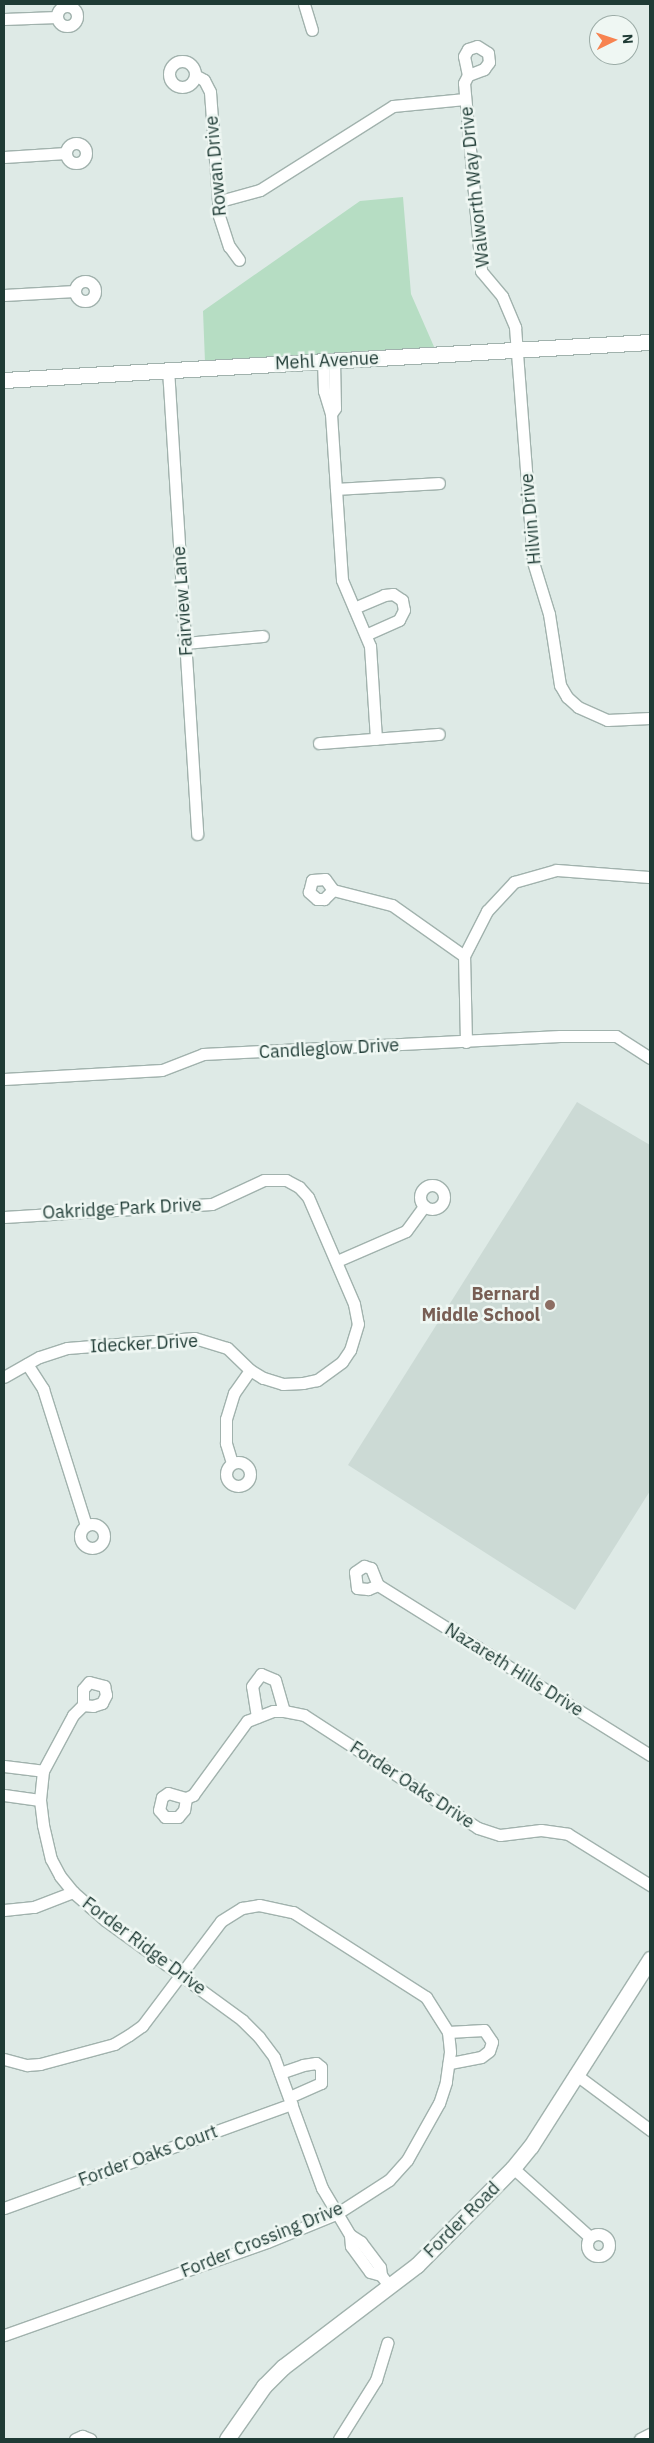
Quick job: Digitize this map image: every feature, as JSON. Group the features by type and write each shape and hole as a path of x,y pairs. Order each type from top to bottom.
{"main road":[{"name":"Mehl Avenue","path":"4,380 650,342"},
{"name":"Forder Road","path":"227,2439 264,2386 283,2367 385,2281 457,2229 513,2168 531,2146 575,2074 650,1959"}],"street":[{"path":"304,4 312,30"},
{"path":"4,19 57,17"},
{"name":"Rowan Drive","path":"195,75 204,80 210,92 222,232 239,260"},
{"name":"Walworth Way Drive","path":"468,75 464,83 465,99 481,272 511,312 518,351"},
{"path":"220,201 260,190 393,106 465,99"},
{"path":"4,157 66,153"},
{"path":"4,295 74,291"},
{"name":"Hilvin Drive","path":"518,351 532,562 549,614 560,685 567,697 578,706 607,720 650,718"},
{"path":"328,362 324,391 331,414 342,580 367,634 376,739"},
{"name":"Fairview Lane","path":"168,369 196,834"},
{"path":"336,489 438,483"},
{"path":"354,608 384,595 393,594 402,600 404,610 399,620 367,634"},
{"path":"185,643 263,636"},
{"path":"319,743 439,734"},
{"path":"466,1042 464,956 487,911 514,882 556,870 650,877"},
{"path":"333,890 392,905 464,956"},
{"name":"Candleglow Drive","path":"4,1079 162,1070 203,1054 560,1036 616,1036 650,1058"},
{"name":"Oakridge Park Drive","path":"4,1217 212,1204 274,1178 300,1187 308,1198 337,1261"},
{"path":"337,1261 406,1231 424,1206"},
{"name":"Idecker Drive","path":"4,1377 27,1364 67,1348 194,1338 227,1348 250,1370 283,1384 317,1380 342,1362 350,1350 358,1324 354,1304 337,1261"},
{"path":"27,1364 43,1389 86,1524"},
{"path":"232,1463 226,1443 226,1419 234,1393 250,1370"},
{"name":"Nazareth Hills Drive","path":"378,1585 650,1755"},
{"path":"257,1718 252,1686 261,1674 275,1680 284,1711"},
{"name":"Forder Ridge Drive","path":"83,1704 73,1716 43,1771 40,1800 52,1858 73,1892 105,1920 181,1974 248,2026 274,2057 322,2188 336,2214 350,2234 380,2267 385,2281"},
{"name":"Forder Oaks Drive","path":"186,1798 192,1794 235,1734 247,1721 284,1711 304,1715 478,1828 500,1835 541,1830 568,1834 650,1885"},
{"path":"4,1766 43,1771"},
{"path":"4,1795 40,1800"},
{"path":"4,1910 34,1907 73,1892"},
{"path":"4,2059 27,2065 40,2064 114,2044 142,2026 209,1934 231,1914 250,1906 276,1906 293,1912 426,1997 448,2032 484,2030 492,2042 489,2051 480,2057 449,2064"},
{"name":"Forder Crossing Drive","path":"4,2335 267,2242 336,2214 389,2180 407,2160 430,2123 449,2064 448,2032"},
{"path":"280,2073 316,2063 321,2067 321,2083 291,2101"},
{"path":"575,2074 650,2130"},
{"name":"Forder Oaks Court","path":"4,2208 291,2101"},
{"path":"513,2168 590,2237"},
{"path":"339,2439 376,2380 388,2343"},
{"path":"640,2439 650,2434"},
{"path":"75,2439 82,2436 90,2439"}],"shaded area":[{"name":"Bernard Middle School","path":"577,1102 650,1145 650,1491 575,1610 348,1465"}],"green space":[{"path":"403,197 411,294 435,349 205,362 203,311 360,201"}],"place":[{"name":"Bernard Middle School","path":"550,1305"}]}
